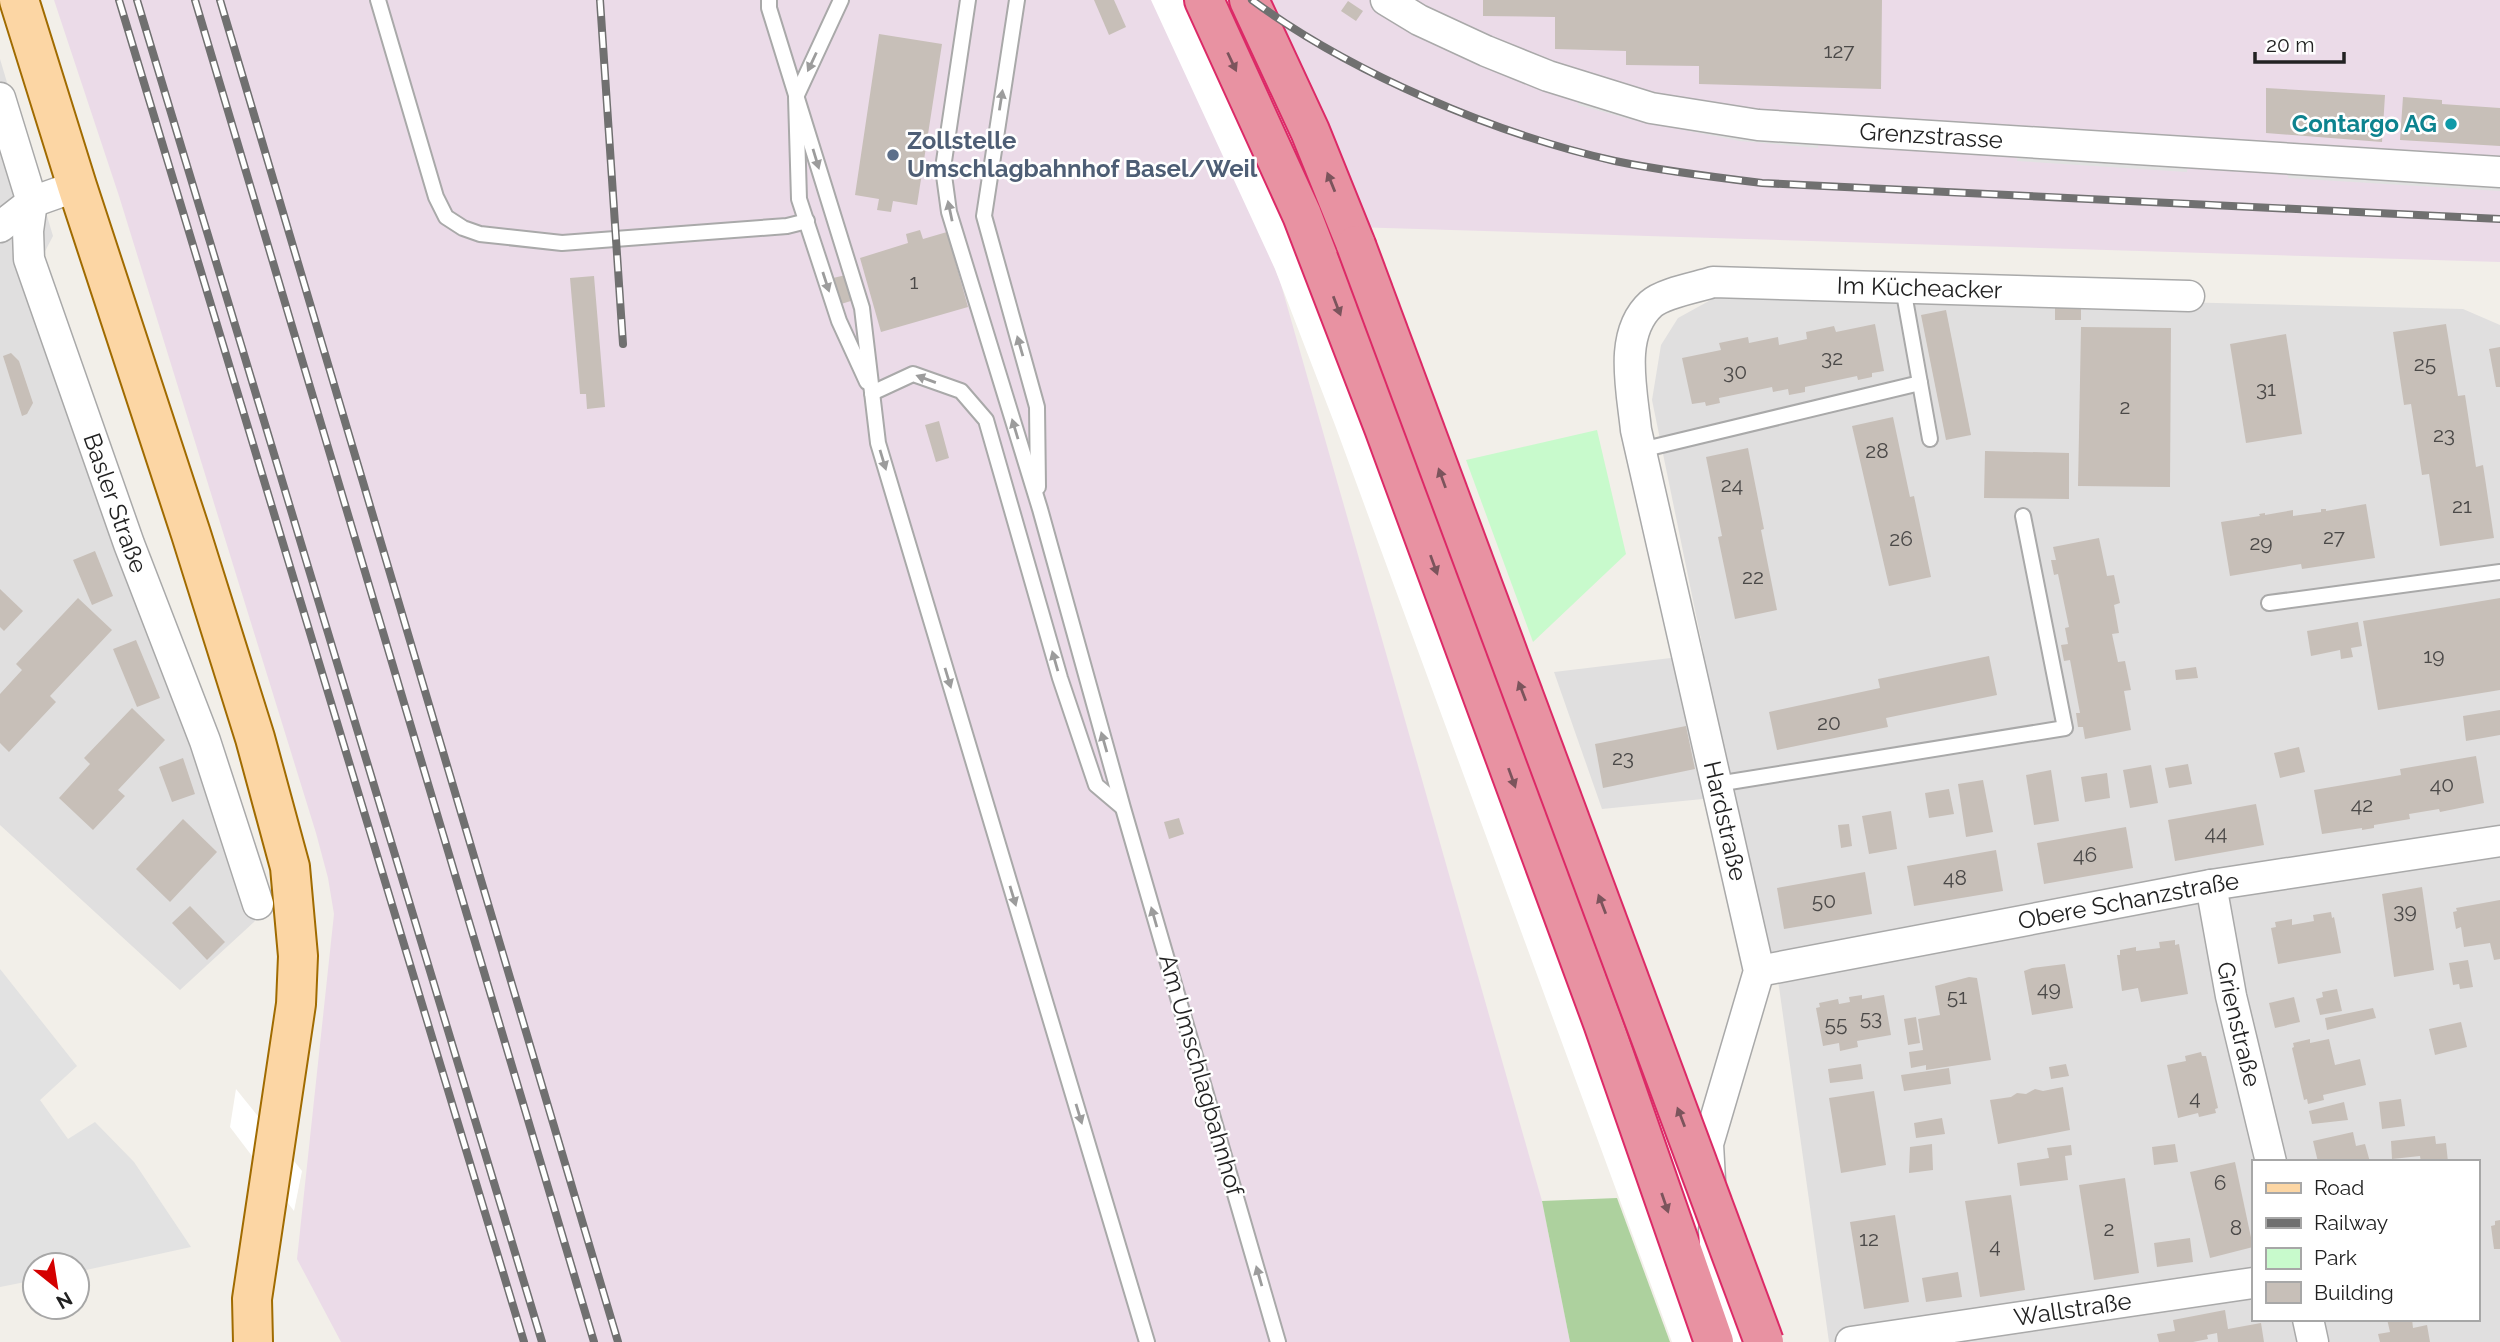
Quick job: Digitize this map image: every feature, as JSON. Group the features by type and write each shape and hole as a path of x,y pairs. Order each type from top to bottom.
{"highway":[{"path":"1204,0 1312,242 1384,428 1603,1023 1714,1342"},
{"path":"1249,0 1310,131 1356,245 1764,1342"}],"main road":[{"path":"19,0 76,186 255,738 290,867 298,956 296,1004 252,1299 253,1342"}],"street":[{"name":"Grenzstrasse","path":"1386,0 1419,20 1548,76 1651,108 1758,125 2500,172"},
{"name":"Basler Straße","path":"0,99 32,202 28,231 29,259 129,544 205,741 258,904"},
{"path":"0,227 32,202 76,186"},
{"name":"Im Kücheacker","path":"1653,302 1713,282 2189,296"},
{"name":"Hardstraße","path":"1653,302 1637,323 1629,362 1636,430 1759,971 1708,1144 1719,1306 1733,1342"},
{"name":"Obere Schanzstraße","path":"1759,971 2211,885 2500,841"},
{"name":"Grienstraße","path":"2211,885 2231,996 2271,1160"},
{"name":"Wallstraße","path":"1851,1342 2252,1283"},
{"path":"2308,1321 2313,1342"}],"lane":[{"path":"378,0 436,197 441,210 452,223 480,234 562,243 786,226 807,221"},
{"path":"769,0 769,8 862,309 878,443 1147,1342"},
{"path":"841,0 796,97 799,199 839,321 872,393"},
{"path":"968,0 943,168 949,212 1040,509"},
{"path":"1017,0 984,216 1037,407 1040,509"},
{"path":"1903,288 1930,439"},
{"path":"872,393 913,374 961,391 986,420 1060,678 1096,785 1123,808"},
{"path":"1641,450 1920,383"},
{"name":"Am Umschlagbahnhof","path":"1040,509 1123,808 1278,1342"},
{"path":"1717,784 2065,728 2023,516"},
{"path":"2269,603 2500,572"}],"shaded area":[{"path":"54,0 2500,0 2500,262 1257,224 1280,281 1542,1201 1570,1342 341,1342 297,1259 334,914 328,878 119,196"},
{"path":"0,59 53,236 39,263 267,903 254,922 180,990 0,825"},
{"path":"1584,87 1819,130 1818,148 1740,141 1633,120 1578,105"},
{"path":"2019,142 2189,151 2187,172 2017,161"},
{"path":"2290,157 2500,172 2500,191 2288,178"},
{"path":"1727,291 2463,309 2500,325 2500,1342 1829,1342 1779,987 1733,796 1602,809 1554,672 1704,654 1652,400 1661,345 1678,318"},
{"path":"0,969 77,1066 40,1100 68,1139 95,1122 134,1162 191,1247 91,1269 91,1251 21,1251 21,1283 0,1287"}],"green space":[{"path":"1597,430 1626,554 1533,642 1466,460"},
{"path":"1617,1198 1670,1342 1570,1342 1542,1201"}],"pier":[{"path":"1151,0 1266,0 1780,1342 1672,1342 1335,425 1275,269"},
{"path":"236,1089 302,1171 294,1211 230,1127"}],"building":[{"path":"1094,0 1114,0 1126,27 1109,35"},
{"path":"1483,0 1882,0 1881,89 1699,84 1699,66 1626,65 1626,51 1555,49 1555,17 1483,16"},
{"path":"1348,1 1363,11 1356,21 1341,11"},
{"path":"879,34 942,44 917,205 893,201 891,212 877,210 879,199 855,195"},
{"path":"2266,88 2385,95 2382,142 2266,133"},
{"name":"Contargo AG","path":"2403,97 2442,100 2442,104 2500,108 2500,146 2400,140"},
{"path":"920,230 923,239 947,232 968,307 881,332 860,258 908,243 906,234"},
{"path":"846,275 854,300 841,304 833,278"},
{"path":"594,276 605,407 587,409 586,394 580,394 570,278"},
{"path":"2055,307 2081,307 2081,320 2055,320"},
{"path":"1946,310 1971,435 1946,440 1921,315"},
{"path":"1875,324 1884,371 1872,373 1872,377 1858,380 1857,376 1805,387 1805,392 1789,395 1788,389 1773,392 1772,387 1719,398 1720,403 1706,406 1705,402 1692,404 1682,358 1721,350 1719,343 1748,337 1749,343 1778,337 1779,345 1807,339 1806,332 1834,326 1836,332"},
{"path":"2446,324 2458,396 2465,395 2476,467 2483,465 2494,538 2440,546 2429,474 2422,475 2411,404 2404,405 2393,332"},
{"path":"2081,327 2171,328 2170,487 2078,486"},
{"path":"2286,334 2302,434 2246,443 2230,344"},
{"path":"2500,347 2500,387 2496,387 2489,349"},
{"path":"11,353 19,361 33,403 27,414 22,416 3,356"},
{"path":"1893,417 1910,497 1914,496 1931,577 1889,586 1852,426"},
{"path":"939,421 949,458 936,462 925,425"},
{"path":"1748,448 1777,610 1735,619 1718,537 1722,536 1706,457"},
{"path":"1985,451 2069,453 2069,499 1984,498"},
{"path":"2366,504 2375,558 2302,569 2301,564 2230,576 2221,522 2265,513 2293,510 2293,516 2321,512 2321,509 2326,511"},
{"path":"2099,538 2107,576 2114,575 2120,603 2114,605 2119,633 2112,634 2118,662 2125,661 2131,690 2124,691 2131,730 2085,739 2083,727 2078,727 2076,713 2080,713 2070,660 2064,661 2061,645 2068,644 2065,628 2069,627 2058,574 2054,575 2051,560 2056,560 2053,547"},
{"path":"95,551 113,596 92,605 73,560"},
{"path":"0,589 23,611 4,631 0,627"},
{"path":"78,598 112,630 50,696 56,702 9,752 0,743 0,694 22,670 16,664"},
{"path":"2500,598 2500,690 2378,710 2363,621"},
{"path":"2358,622 2362,646 2351,648 2353,657 2341,659 2340,650 2311,656 2307,631"},
{"path":"136,640 160,698 137,707 113,649"},
{"path":"1989,656 1997,695 1886,718 1888,727 1777,750 1769,712 1880,688 1878,679"},
{"path":"2196,667 2198,678 2176,680 2175,670"},
{"path":"132,708 165,740 118,790 125,796 93,830 59,798 90,764 84,758"},
{"path":"2500,710 2500,735 2466,741 2463,716"},
{"path":"1686,726 1695,769 1603,788 1595,744"},
{"path":"2299,747 2305,772 2280,778 2274,753"},
{"path":"2476,756 2484,803 2440,812 2439,809 2409,814 2410,819 2374,825 2374,828 2322,834 2314,790 2401,775 2400,769"},
{"path":"183,758 195,794 172,802 159,767"},
{"path":"2188,764 2192,784 2169,788 2165,768"},
{"path":"2151,765 2158,803 2130,808 2123,770"},
{"path":"2051,770 2059,821 2034,825 2026,775"},
{"path":"2107,773 2110,798 2085,802 2081,777"},
{"path":"1983,780 1993,832 1966,837 1958,784"},
{"path":"1949,789 1954,814 1929,818 1925,793"},
{"path":"2256,804 2264,845 2175,861 2168,820"},
{"path":"1891,811 1897,849 1869,854 1862,816"},
{"path":"1179,818 1184,834 1169,839 1164,822"},
{"path":"183,819 217,852 170,902 136,869"},
{"path":"1849,824 1852,846 1841,848 1838,825"},
{"path":"2126,827 2133,868 2044,884 2037,843"},
{"path":"1996,850 2003,891 1914,906 1907,866"},
{"path":"1865,872 1872,914 1784,929 1777,888"},
{"path":"2422,887 2434,970 2394,977 2382,894"},
{"path":"2500,900 2500,959 2494,960 2490,943 2464,947 2461,927 2456,929 2453,912 2457,911 2456,908"},
{"path":"190,906 225,942 207,960 172,923"},
{"path":"2331,912 2341,953 2278,964 2271,928 2276,927 2275,922 2292,919 2292,925 2314,921 2313,915"},
{"path":"2175,940 2175,945 2179,944 2188,994 2141,1002 2138,988 2122,991 2117,955 2120,955 2120,950 2136,947 2136,951 2160,948 2159,942"},
{"path":"2468,960 2473,987 2460,989 2459,984 2453,985 2449,963"},
{"path":"2065,964 2073,1008 2032,1015 2024,971"},
{"path":"1969,977 1977,978 1991,1060 1926,1070 1926,1065 1911,1068 1909,1052 1923,1050 1918,1019 1940,1015 1935,986"},
{"path":"2337,989 2342,1011 2320,1015 2316,999 2323,997 2322,992"},
{"path":"1862,995 1862,999 1884,995 1891,1035 1857,1041 1858,1047 1840,1051 1839,1043 1823,1046 1816,1008 1820,1007 1819,1003 1838,999 1839,1004 1850,1002 1849,997"},
{"path":"2294,997 2300,1022 2275,1028 2269,1003"},
{"path":"2373,1008 2376,1018 2327,1030 2325,1018"},
{"path":"1916,1017 1920,1043 1908,1045 1904,1019"},
{"path":"2461,1022 2467,1047 2435,1055 2429,1029"},
{"path":"2310,1039 2310,1043 2329,1039 2335,1065 2360,1059 2366,1085 2323,1095 2324,1100 2308,1104 2307,1099 2304,1100 2292,1048 2293,1043"},
{"path":"2201,1052 2202,1056 2206,1056 2218,1108 2215,1109 2216,1113 2199,1117 2198,1113 2178,1118 2167,1065 2186,1061 2185,1056"},
{"path":"1861,1064 1863,1079 1830,1083 1828,1069"},
{"path":"2066,1064 2069,1076 2051,1079 2049,1067"},
{"path":"1949,1068 1951,1084 1904,1091 1901,1075"},
{"path":"2063,1087 2070,1130 1998,1144 1990,1100 2011,1097 2017,1093 2026,1094 2035,1089 2043,1091"},
{"path":"1874,1091 1886,1165 1841,1173 1829,1098"},
{"path":"2401,1099 2405,1126 2382,1129 2379,1102"},
{"path":"2344,1102 2348,1120 2312,1124 2309,1111"},
{"path":"1942,1118 1945,1134 1916,1138 1914,1123"},
{"path":"2353,1132 2356,1146 2365,1144 2369,1160 2318,1160 2313,1141"},
{"path":"2435,1136 2436,1144 2446,1143 2448,1160 2421,1160 2420,1156 2392,1159 2391,1141"},
{"path":"1932,1144 1933,1170 1909,1173 1910,1147"},
{"path":"2175,1144 2178,1162 2154,1165 2152,1147"},
{"path":"2071,1145 2072,1155 2065,1156 2068,1180 2020,1186 2017,1163 2049,1158 2047,1148"},
{"path":"2235,1162 2252,1247 2210,1258 2190,1172"},
{"path":"2125,1178 2139,1273 2094,1280 2079,1185"},
{"path":"2011,1195 2025,1290 1980,1297 1965,1201"},
{"path":"1895,1215 1909,1302 1864,1309 1850,1222"},
{"path":"2500,1220 2500,1249 2494,1249 2491,1226"},
{"path":"2190,1238 2193,1262 2157,1267 2154,1243"},
{"path":"1958,1272 1962,1297 1926,1302 1922,1278"},
{"path":"2225,1310 2228,1329 2261,1323 2264,1342 2218,1342 2217,1333 2207,1335 2208,1339 2193,1342 2159,1342 2157,1334 2175,1331 2173,1320"},
{"path":"2387,1321 2412,1321 2413,1328 2427,1325 2430,1342 2380,1342 2378,1334 2390,1332"}],"railway":[{"path":"119,0 524,1342"},
{"path":"137,0 542,1342"},
{"path":"195,0 594,1342"},
{"path":"220,0 618,1342"},
{"path":"600,0 623,344"},
{"path":"1252,0 1334,52 1426,98 1522,135 1615,161 1651,168 1762,183 2500,219"}],"place":[{"name":"Contargo AG","path":"2451,124"},
{"name":"Zollstelle Umschlagbahnhof Basel/Weil","path":"893,155"}]}
